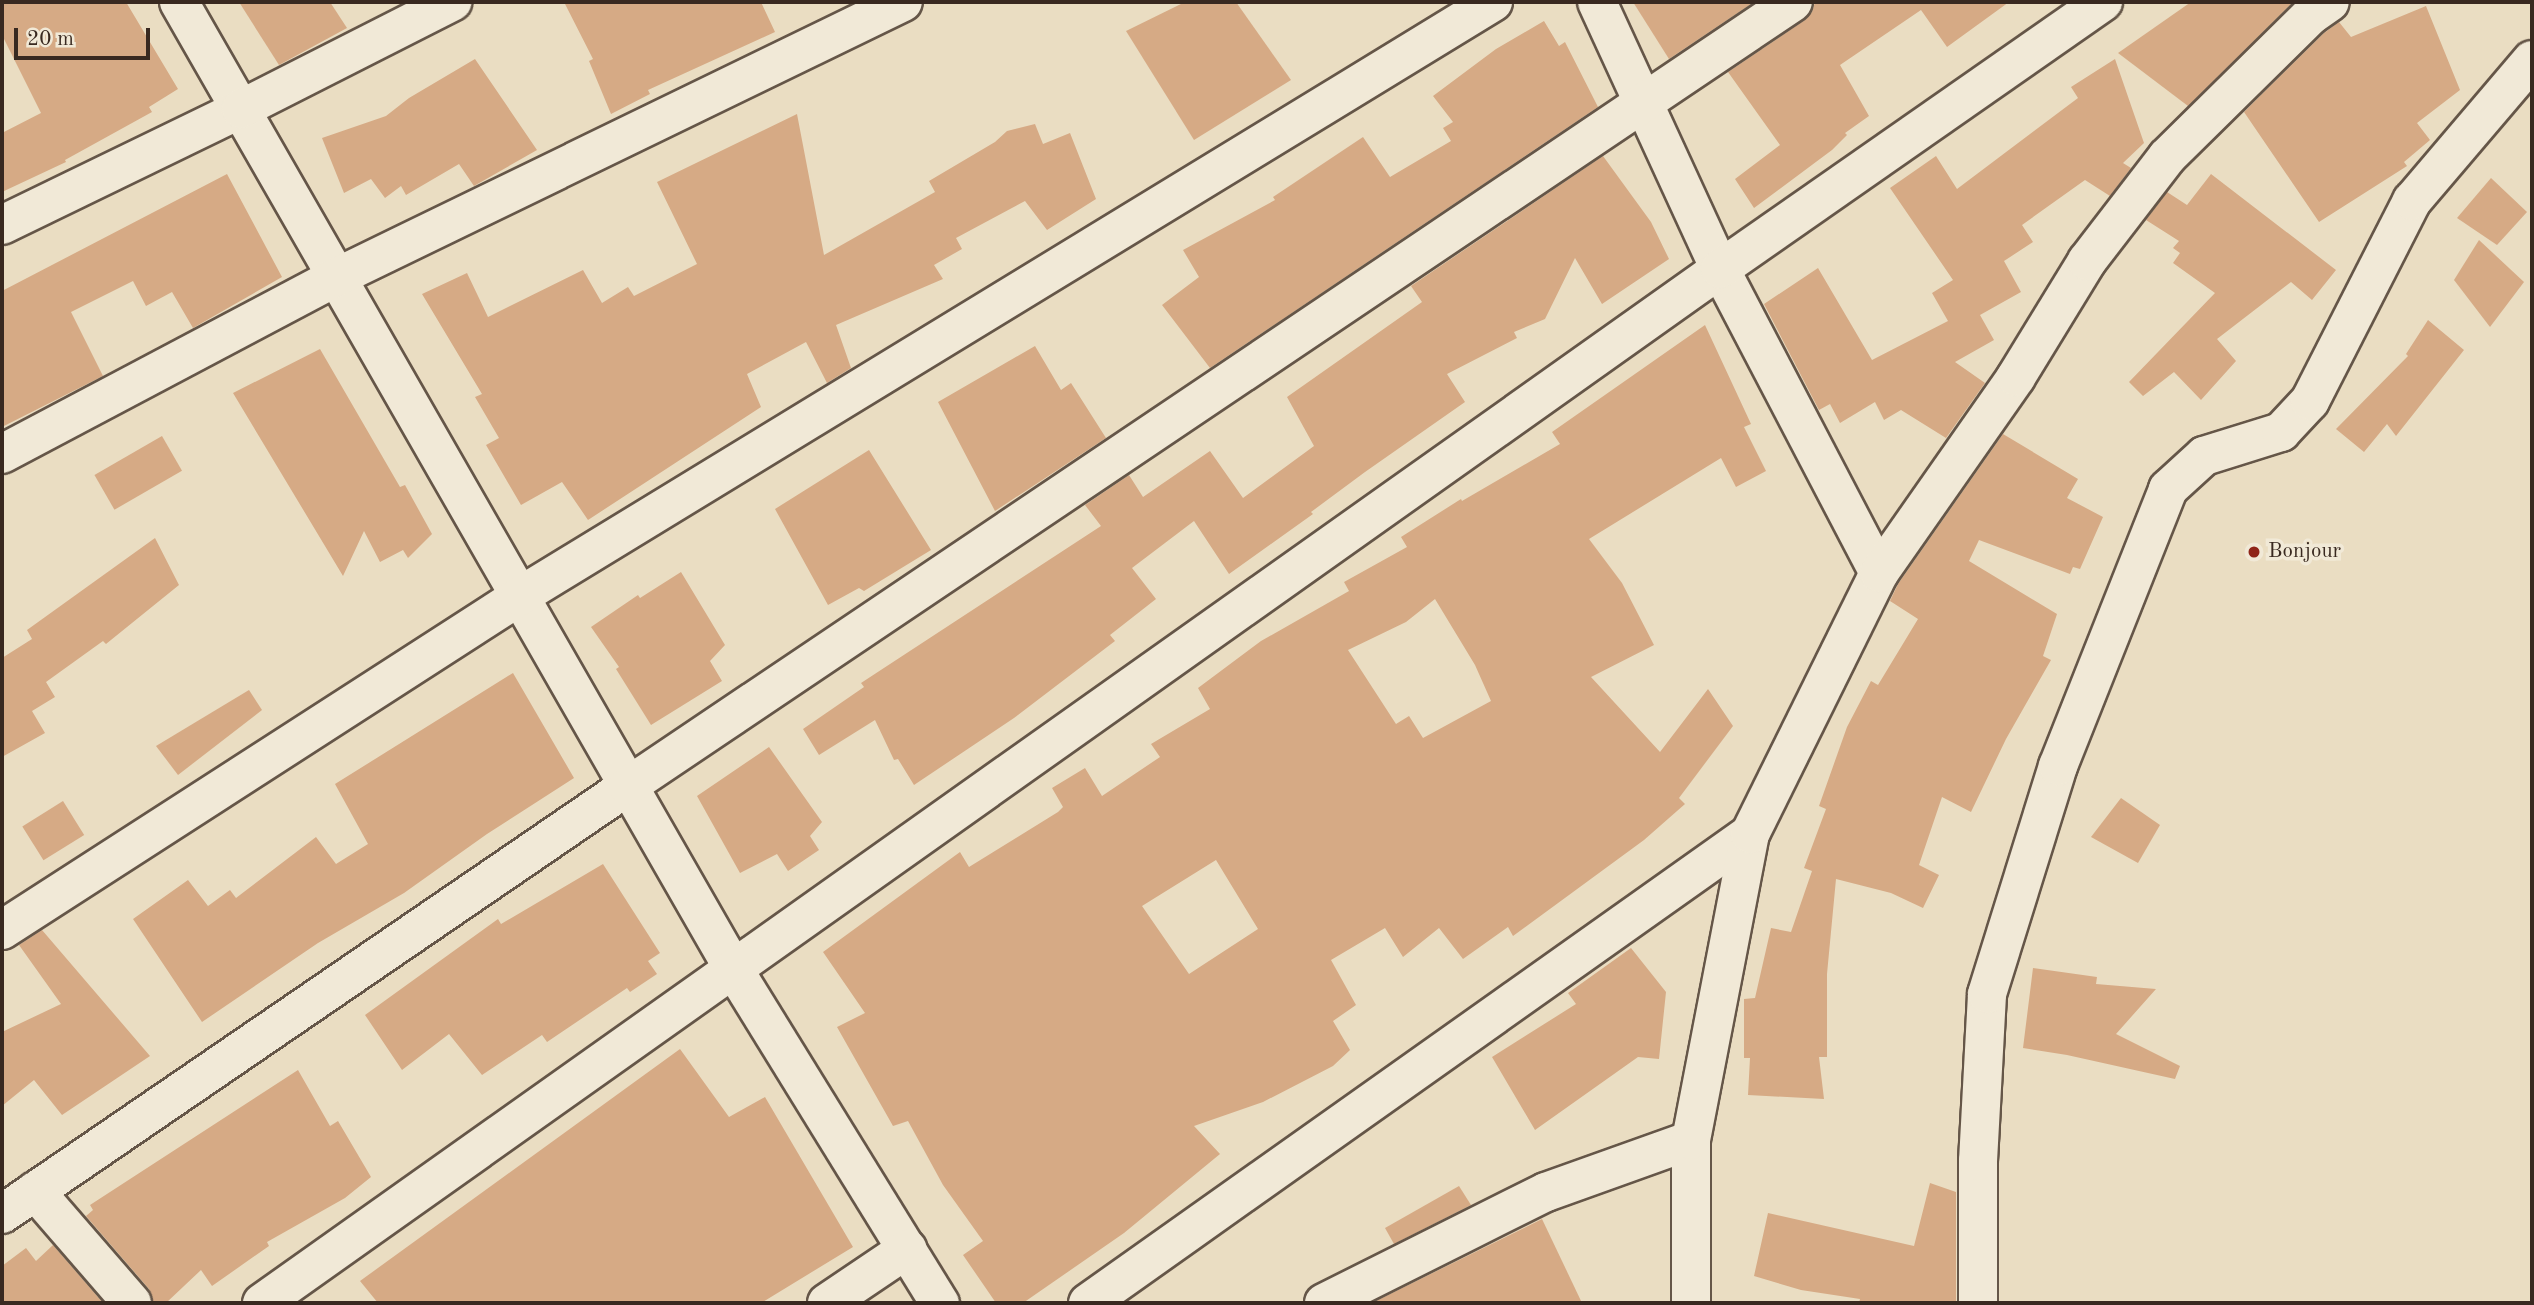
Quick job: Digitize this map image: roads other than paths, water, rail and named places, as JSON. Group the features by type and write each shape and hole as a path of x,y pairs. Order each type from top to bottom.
{"street":[{"path":"179,2 734,970 940,1303"},
{"path":"2,225 241,109 452,2"},
{"path":"2,454 337,277 903,2"},
{"path":"2,930 520,596 1493,2"},
{"path":"1597,2 1720,269 1879,573"},
{"path":"2,1214 628,786 1644,100 1794,2"},
{"path":"262,1303 1720,269 2103,2"},
{"path":"1691,1303 1691,1140 1750,834 1879,573 2016,377 2087,261 2166,157 2310,16 2330,2"},
{"path":"1978,1303 1978,1161 1987,994 2058,766 2168,489 2204,456 2281,432 2310,401 2412,201 2532,60"},
{"path":"1088,1303 1750,834"},
{"path":"1324,1303 1546,1192 1691,1140"},
{"path":"35,1191 132,1303"},
{"path":"827,1303 907,1249"}],"place":[{"name":"Bonjour","path":"2254,552"}]}
